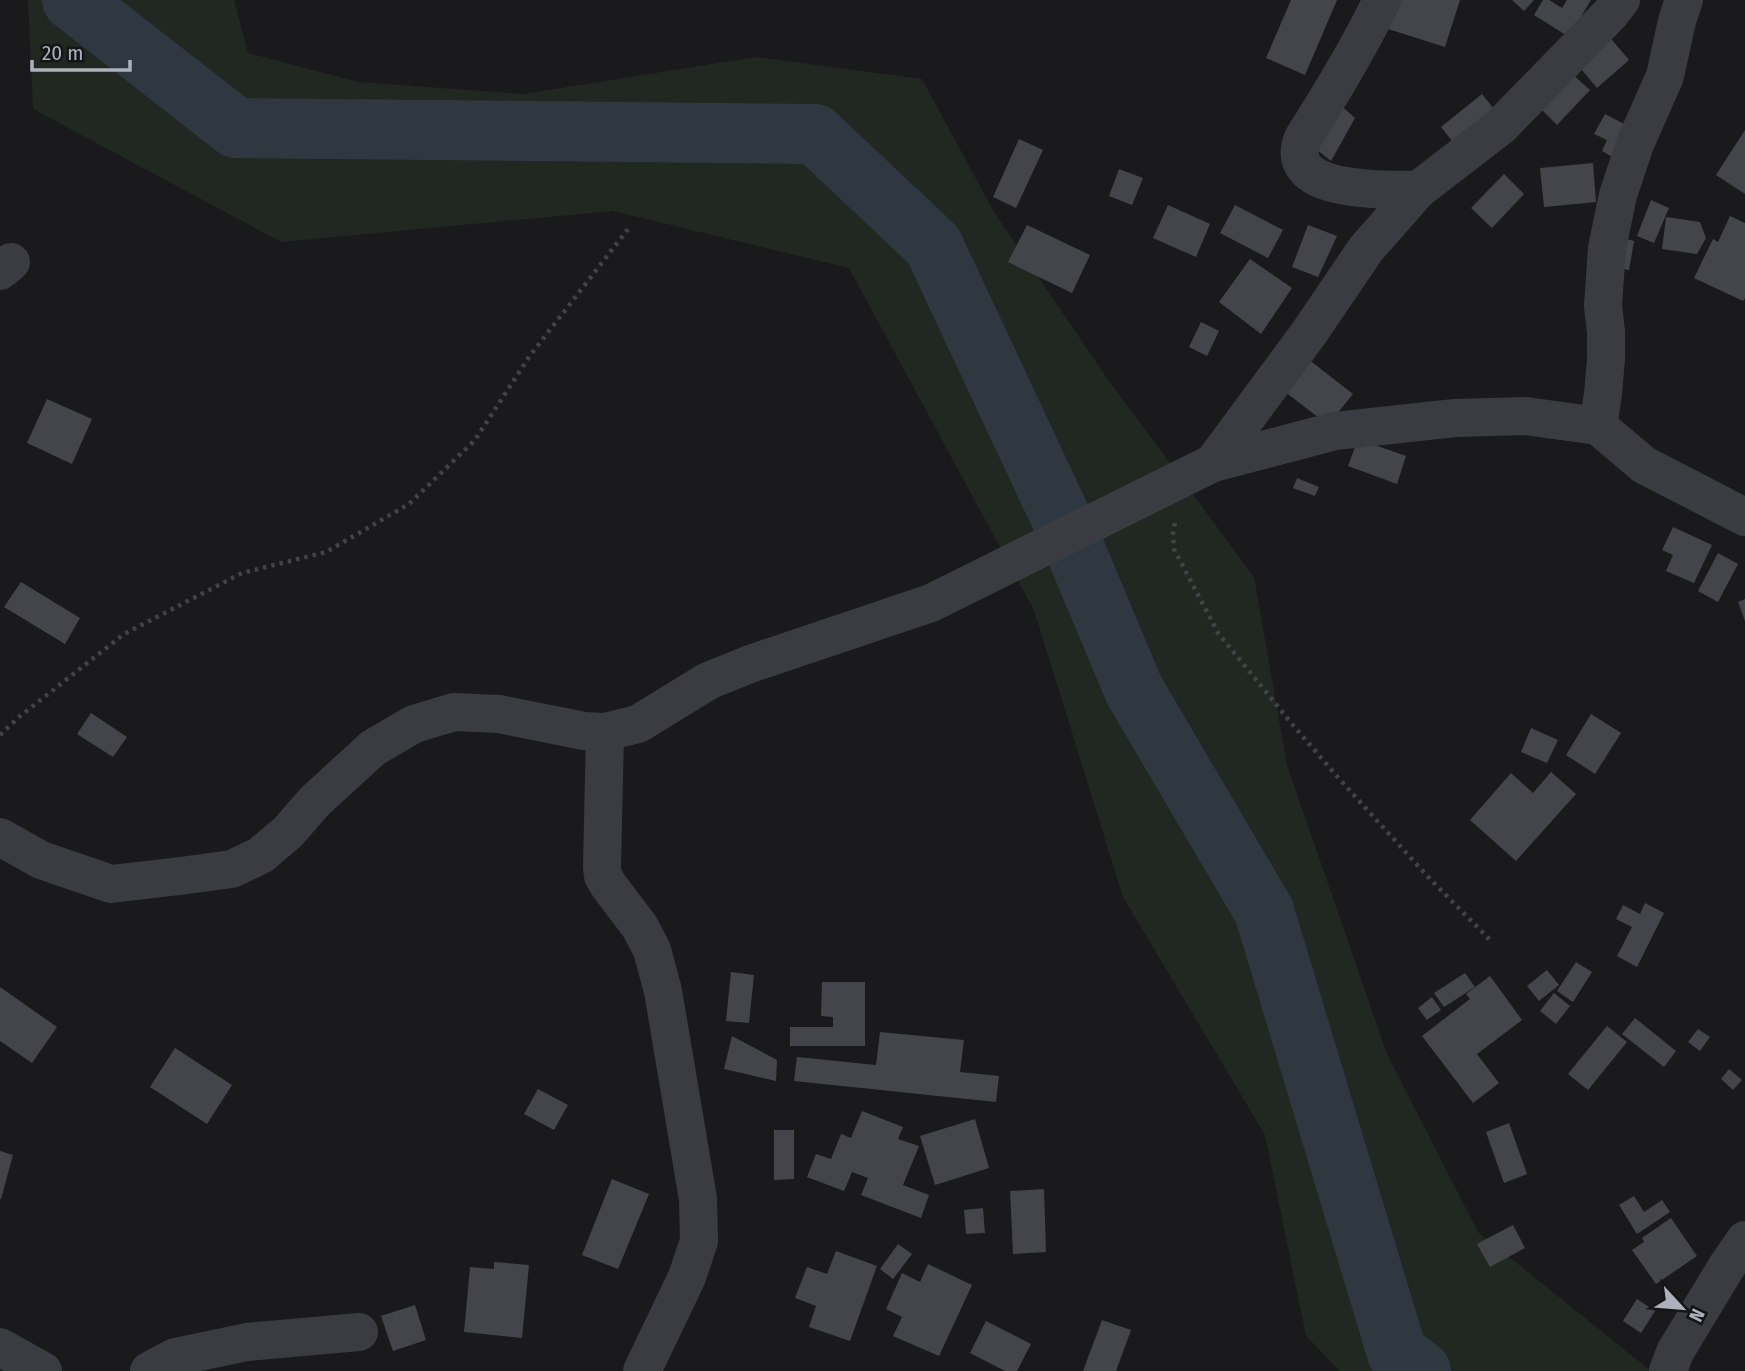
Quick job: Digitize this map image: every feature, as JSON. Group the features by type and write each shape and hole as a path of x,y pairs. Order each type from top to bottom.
{"street":[{"path":"1381,0 1330,96 1303,138 1300,156 1302,166 1317,178 1344,187 1418,190"},
{"path":"1213,463 1309,333 1366,249 1418,190 1501,126 1621,0"},
{"path":"1598,426 1606,359 1603,306 1607,248 1618,195 1635,144 1665,76 1684,0"},
{"path":"0,837 41,860 111,884 232,869 261,855 373,748 414,724 454,712 499,714 584,731 605,732 638,723 708,681 750,664 931,603 1213,463 1335,431 1455,418 1526,416 1598,426 1644,465 1745,517"},
{"path":"605,732 603,876 640,927 652,950 663,991 698,1199 699,1241 687,1277 642,1371"},
{"path":"1668,1371 1675,1352 1745,1240"},
{"path":"149,1371 176,1357 247,1342 359,1332"},
{"path":"0,1347 43,1371"}],"path":[{"path":"0,735 124,634 242,572 326,552 409,504 475,440 529,357 628,229"},
{"path":"1176,519 1174,549 1218,633 1342,782 1430,879 1493,943"}],"shaded area":[{"path":"28,0 234,0 248,53 358,82 523,94 756,57 922,79 994,212 1107,378 1254,577 1287,765 1387,1054 1478,1232 1651,1371 1340,1371 1306,1336 1265,1135 1123,897 1034,610 849,268 613,211 281,242 33,109"}],"building":[{"path":"1291,0 1337,0 1305,75 1266,58"},
{"path":"1394,0 1460,0 1445,47 1385,28"},
{"path":"1512,0 1534,0 1524,11"},
{"path":"1543,0 1549,0 1562,8 1567,0 1591,0 1569,37 1534,15"},
{"path":"1607,34 1629,60 1597,88 1576,63"},
{"path":"1571,73 1590,90 1557,125 1539,107"},
{"path":"1482,94 1498,114 1457,147 1441,127"},
{"path":"1338,103 1355,118 1331,161 1312,146"},
{"path":"1605,114 1630,127 1614,158 1602,151 1607,140 1594,134"},
{"path":"1745,130 1745,194 1716,175"},
{"path":"1019,139 1043,150 1016,208 993,197"},
{"path":"1593,163 1596,202 1544,207 1540,168"},
{"path":"1119,169 1143,178 1132,205 1109,196"},
{"path":"1504,174 1524,194 1492,228 1471,208"},
{"path":"1651,200 1669,208 1654,243 1637,236"},
{"path":"1168,205 1210,224 1196,257 1153,238"},
{"path":"1235,205 1283,230 1268,258 1220,233"},
{"path":"1730,216 1745,223 1743,301 1694,278 1713,239 1718,242"},
{"path":"1666,217 1700,222 1706,238 1697,254 1662,249"},
{"path":"1027,225 1090,255 1072,293 1008,262"},
{"path":"1308,225 1337,236 1318,277 1292,267"},
{"path":"1617,236 1634,241 1629,270 1610,266"},
{"path":"1250,259 1292,288 1261,334 1219,302"},
{"path":"1201,322 1219,331 1207,356 1189,347"},
{"path":"1308,359 1353,394 1328,425 1284,391"},
{"path":"47,399 92,419 72,464 27,443"},
{"path":"1358,439 1406,456 1397,484 1348,466"},
{"path":"1297,478 1319,487 1315,496 1293,488"},
{"path":"1673,527 1712,545 1694,583 1666,571 1673,555 1662,550"},
{"path":"1718,553 1738,564 1718,602 1698,591"},
{"path":"21,582 80,618 65,644 4,607"},
{"path":"1745,599 1745,621 1738,602"},
{"path":"91,713 127,737 113,757 77,734"},
{"path":"1591,714 1621,733 1595,774 1566,755"},
{"path":"1531,728 1558,740 1547,763 1521,752"},
{"path":"1551,772 1576,794 1516,861 1470,820 1511,773 1533,793"},
{"path":"1645,903 1664,913 1637,967 1617,956 1632,927 1616,919 1623,905 1640,914"},
{"path":"1576,962 1592,972 1573,1002 1557,991"},
{"path":"1547,970 1559,985 1539,1001 1527,986"},
{"path":"731,972 754,975 749,1023 726,1021"},
{"path":"1465,973 1475,987 1444,1007 1434,993"},
{"path":"1490,976 1522,1020 1477,1054 1499,1083 1473,1103 1422,1036 1470,999 1466,994"},
{"path":"822,982 865,982 865,1046 790,1046 790,1027 833,1027 833,1017 821,1016"},
{"path":"0,987 57,1027 32,1063 0,1041"},
{"path":"1554,993 1570,1006 1556,1024 1540,1011"},
{"path":"1432,997 1441,1010 1427,1020 1418,1008"},
{"path":"1635,1018 1676,1051 1664,1067 1622,1034"},
{"path":"1607,1026 1627,1042 1588,1090 1568,1074"},
{"path":"1698,1029 1710,1037 1700,1051 1688,1042"},
{"path":"880,1032 964,1040 960,1072 999,1076 996,1102 794,1081 797,1057 876,1065"},
{"path":"732,1036 777,1060 776,1081 724,1069"},
{"path":"175,1048 232,1085 207,1124 150,1087"},
{"path":"1729,1069 1742,1080 1733,1090 1721,1079"},
{"path":"538,1089 568,1105 554,1130 524,1114"},
{"path":"862,1111 903,1127 898,1139 919,1146 903,1185 929,1195 921,1218 861,1195 868,1178 852,1172 844,1191 807,1177 816,1154 831,1159 841,1134 851,1138"},
{"path":"975,1119 989,1168 935,1185 920,1136"},
{"path":"1509,1123 1527,1174 1504,1183 1486,1132"},
{"path":"774,1130 794,1130 794,1179 774,1180"},
{"path":"0,1151 13,1155 1,1199 0,1199"},
{"path":"612,1179 649,1194 618,1269 582,1255"},
{"path":"1044,1189 1046,1252 1013,1254 1010,1191"},
{"path":"1634,1196 1644,1212 1662,1200 1670,1212 1637,1234 1619,1205"},
{"path":"983,1208 985,1233 966,1234 964,1210"},
{"path":"1671,1218 1697,1256 1656,1284 1632,1250 1644,1242 1642,1238"},
{"path":"1513,1225 1525,1248 1490,1267 1477,1244"},
{"path":"898,1244 912,1254 893,1279 880,1269"},
{"path":"836,1251 877,1266 850,1341 809,1327 816,1306 795,1298 807,1267 827,1274"},
{"path":"494,1262 529,1265 522,1338 464,1332 470,1267 494,1269"},
{"path":"928,1264 972,1285 939,1356 893,1336 902,1317 886,1309 902,1273 920,1282"},
{"path":"1637,1299 1655,1311 1641,1333 1623,1321"},
{"path":"415,1305 426,1340 393,1351 381,1316"},
{"path":"1102,1320 1131,1330 1116,1371 1083,1371"},
{"path":"986,1321 1031,1344 1017,1371 1005,1371 970,1353"}],"waterway":[{"path":"72,0 236,128 815,134 933,245 1069,535 1134,690 1264,911 1397,1353 1421,1371"}]}
